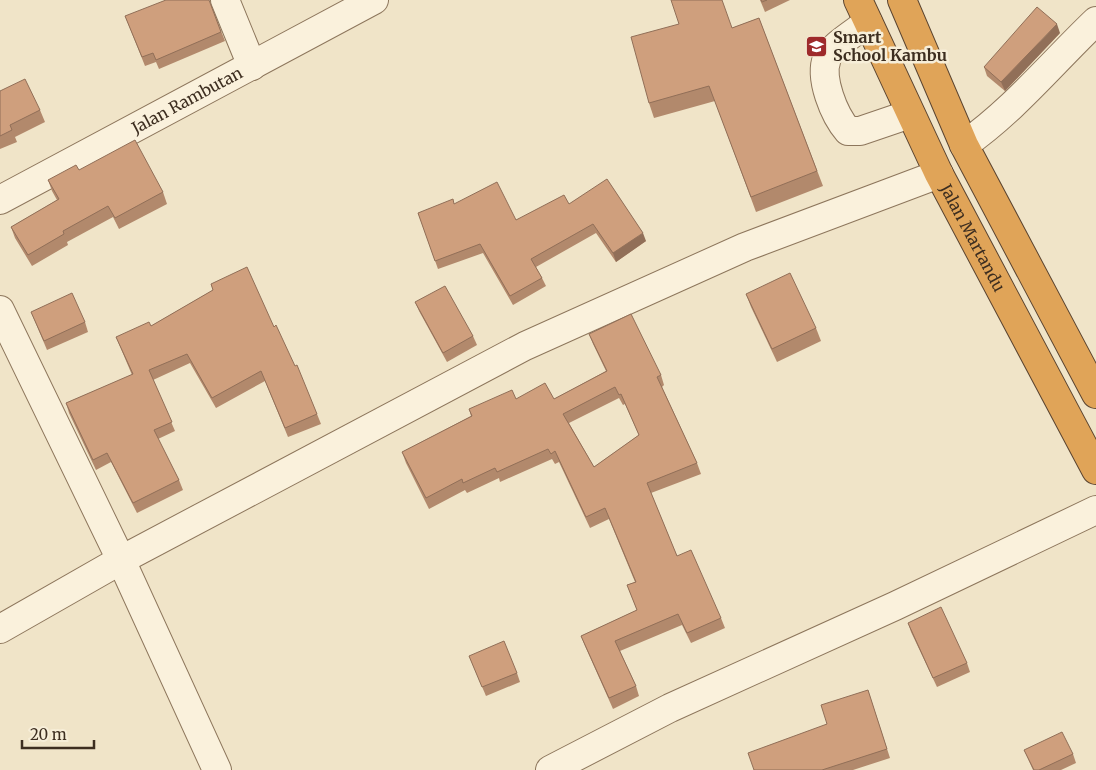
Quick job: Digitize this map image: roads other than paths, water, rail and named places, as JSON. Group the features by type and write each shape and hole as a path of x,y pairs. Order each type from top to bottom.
{"highway":[{"path":"902,0 964,145 1096,394"},
{"name":"Jalan Martandu","path":"863,11 939,174 1096,470"}],"street":[{"path":"225,0 252,66"},
{"name":"Jalan Rambutan","path":"0,200 374,0"},
{"path":"863,11 826,58 825,74 833,107 848,131 860,131 910,114"},
{"path":"964,145 990,127 1096,21"},
{"path":"0,629 121,560 525,346 746,247 939,174"},
{"path":"0,310 121,560 216,770"},
{"path":"550,770 592,760 670,708 895,606 1096,510"}],"place":[{"name":"Smart School Kambu","path":"817,46"}]}
